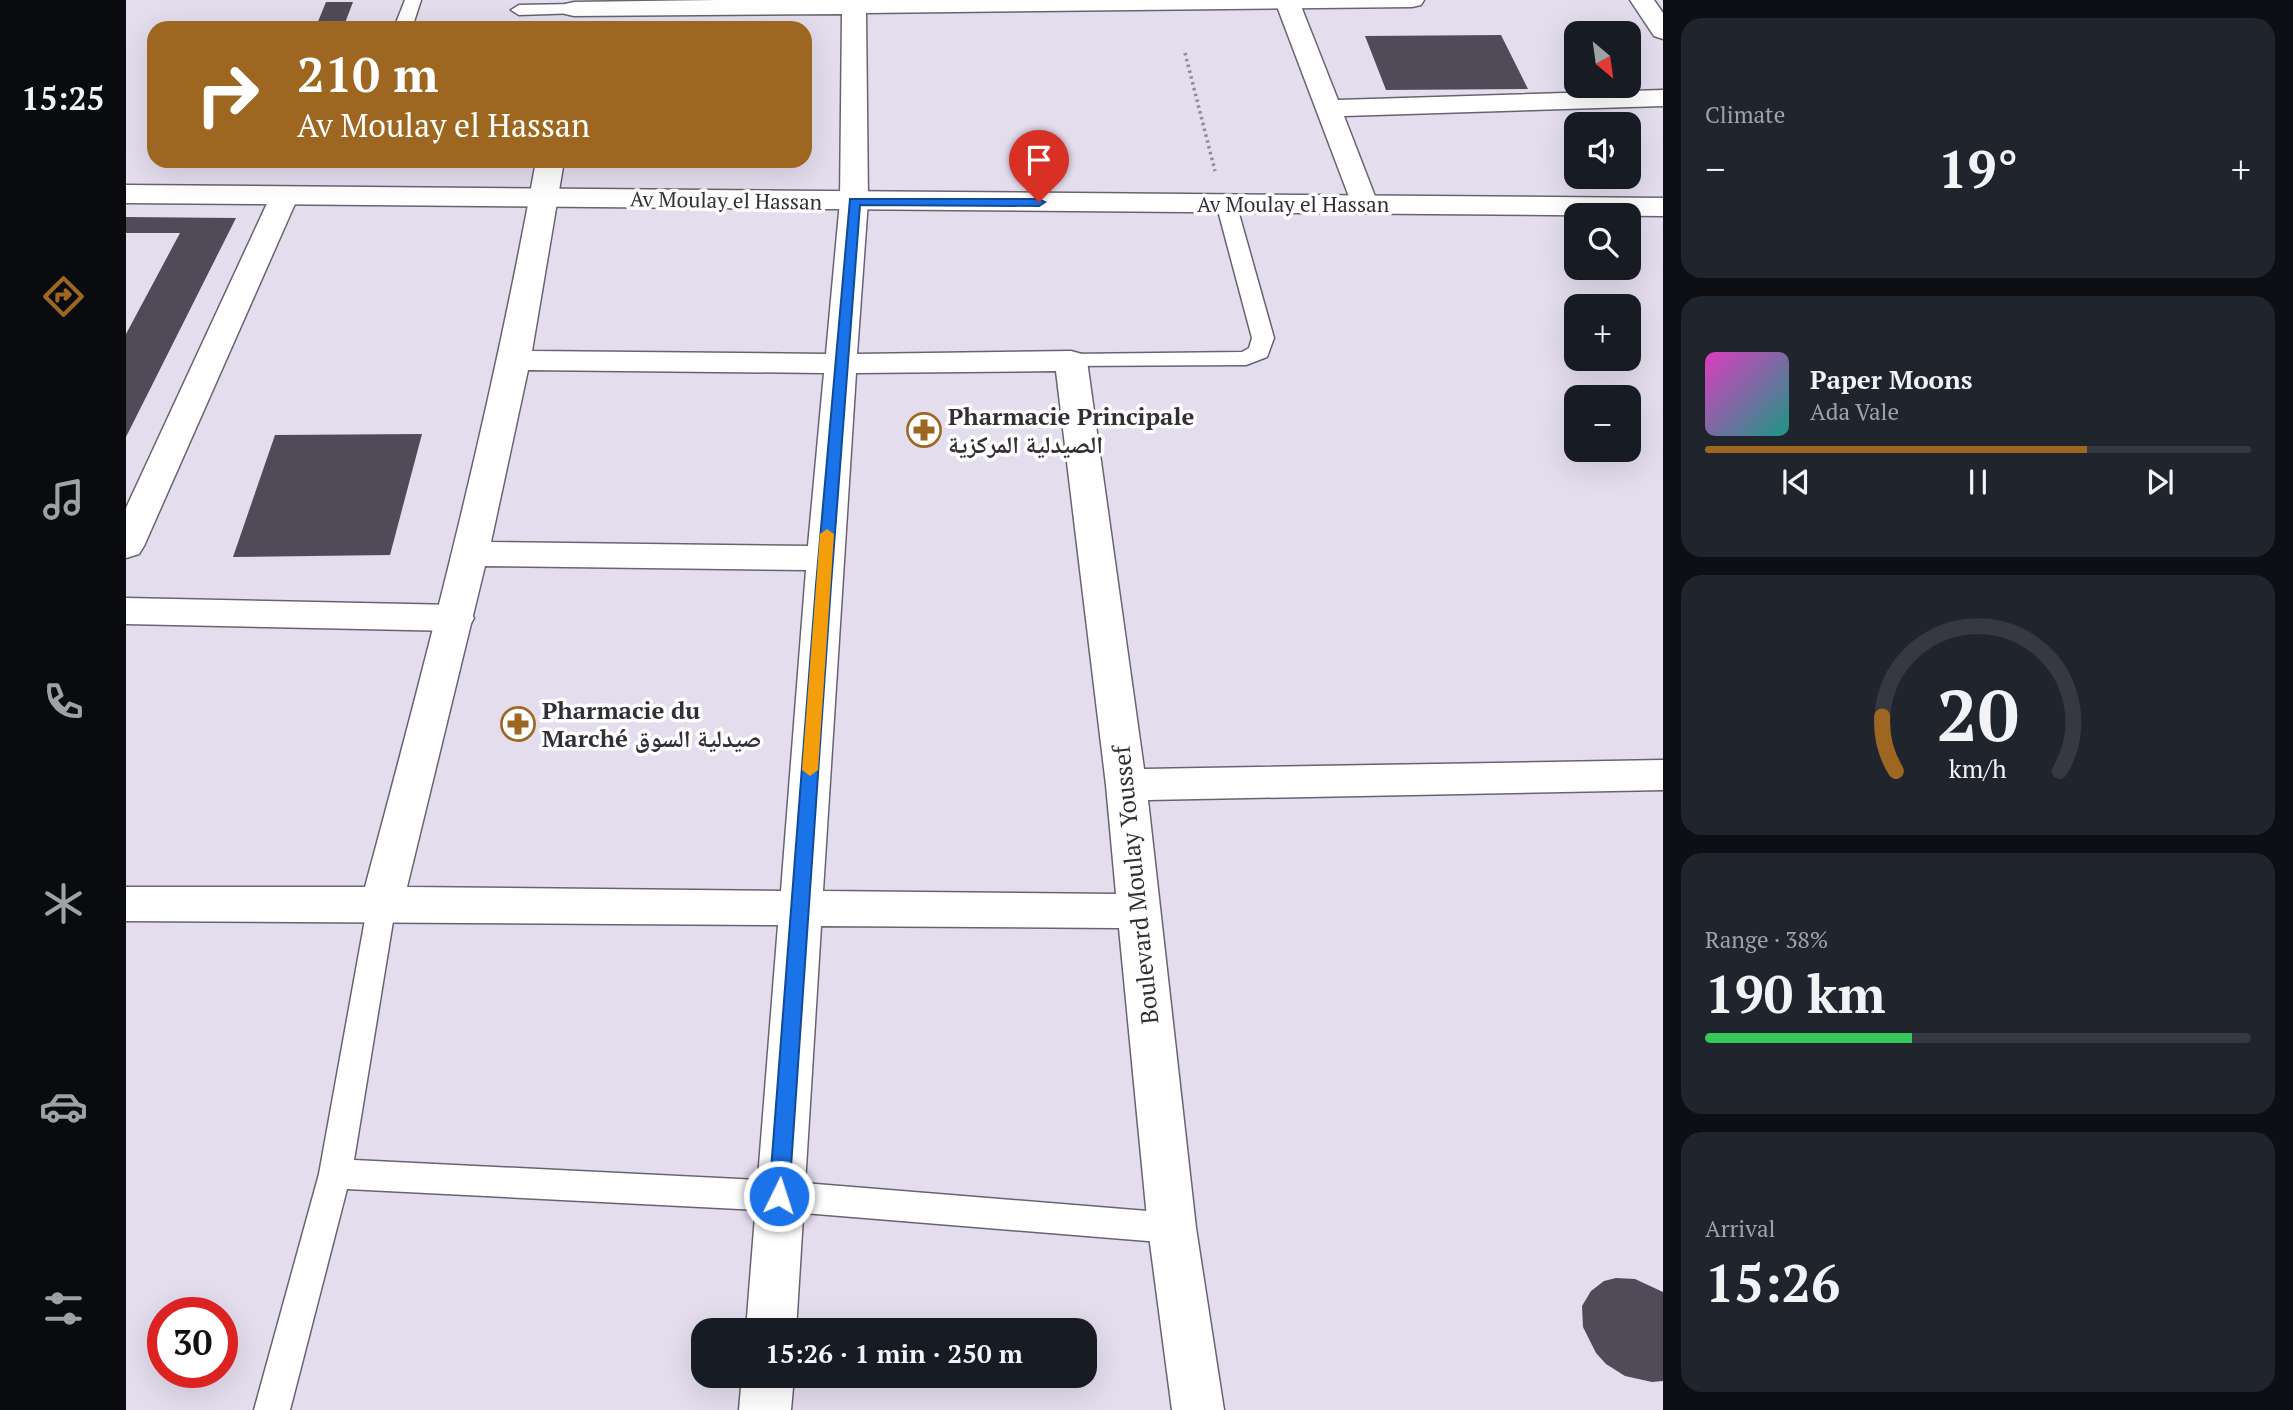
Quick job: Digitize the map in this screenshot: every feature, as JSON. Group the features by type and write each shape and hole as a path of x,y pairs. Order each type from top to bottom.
{"street":[{"path":"573,12 1412,0"},
{"path":"1642,0 1663,31"},
{"path":"1287,1 1364,204"},
{"path":"772,1318 825,558 854,201 854,6"},
{"path":"1328,108 1663,97"},
{"path":"382,903 456,618 516,360 549,168"},
{"name":"Av Moulay el Hassan","path":"126,194 1663,207"},
{"path":"127,542 284,197"},
{"path":"516,360 842,365 1071,361"},
{"name":"Boulevard Moulay Youssef","path":"1071,361 1126,785 1172,1228 1198,1410"},
{"path":"470,554 825,558"},
{"path":"126,611 456,618"},
{"path":"1126,785 1663,775"},
{"path":"126,904 382,903 800,910 1137,911"},
{"path":"765,1410 767,1388"}],"lane":[{"path":"406,21 413,0"},
{"path":"520,5 573,12"},
{"path":"1071,361 1246,358 1259,352 1263,338 1225,203"},
{"path":"272,1410 335,1174 382,903"},
{"path":"335,1174 779,1196 1172,1228"}],"path":[{"path":"1185,54 1225,203"}],"building":[{"path":"326,2 353,2 346,21 318,21"},
{"path":"1501,35 1528,89 1386,90 1365,36"},
{"path":"126,217 236,218 126,437 126,334 180,233 126,233"},
{"path":"422,434 390,555 233,557 275,435"},
{"path":"1616,1278 1635,1279 1663,1292 1663,1381 1652,1382 1625,1376 1606,1364 1596,1353 1583,1327 1582,1306 1591,1291 1604,1281"}],"slow traffic":[{"path":"810,770 827,534"}],"place":[{"name":"Pharmacie Principale الصيدلية المركزية","path":"924,430"},
{"name":"Pharmacie du Marché صيدلية السوق","path":"518,724"}],"route":[{"path":"779,1196 854,201 1039,202"}]}
